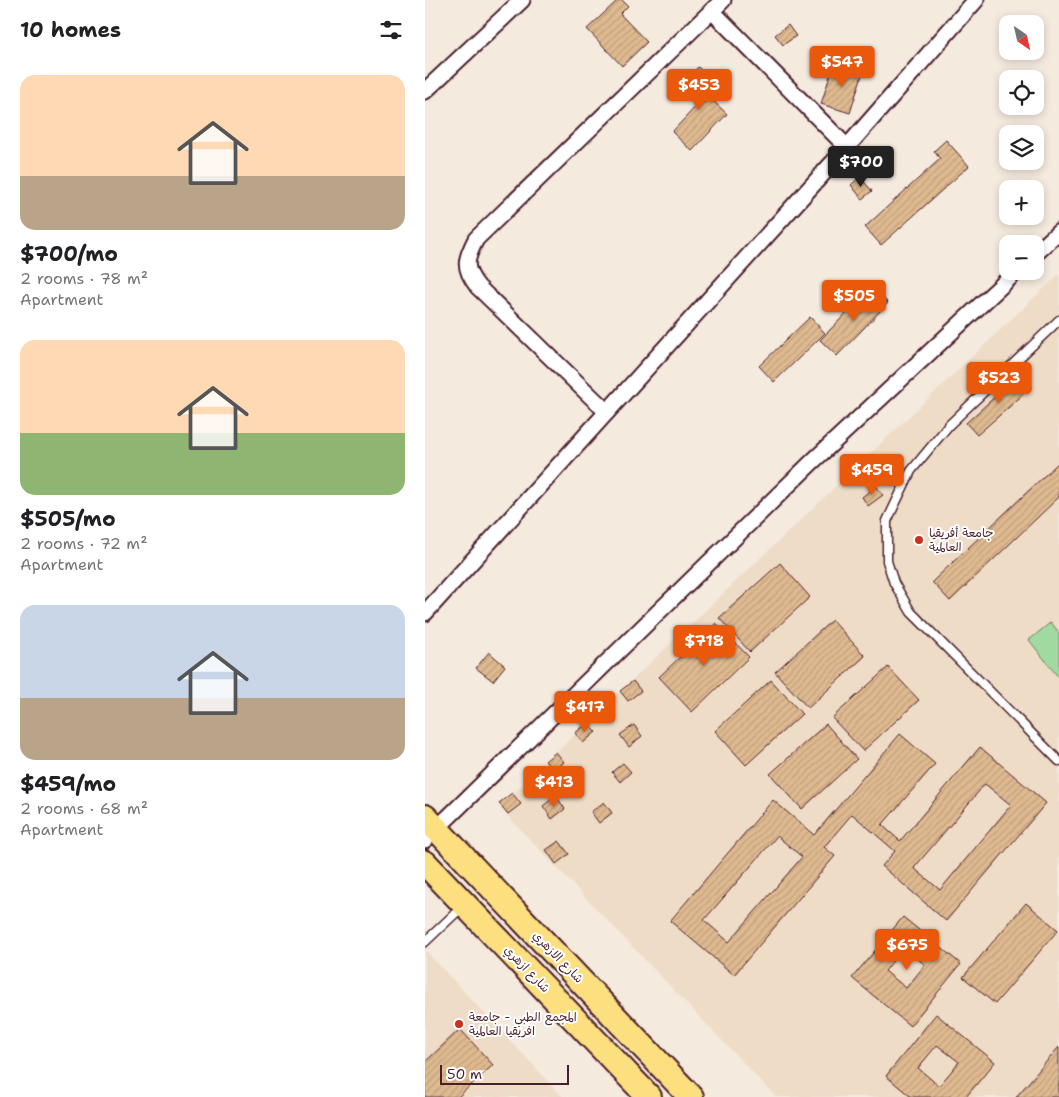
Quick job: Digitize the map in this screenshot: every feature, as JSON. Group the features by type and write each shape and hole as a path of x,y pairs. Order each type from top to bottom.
{"main road":[{"name":"شارع الازهري","path":"429,828 691,1097"},
{"name":"شارع ازهري","path":"425,863 649,1097"}],"street":[{"path":"425,91 522,0"},
{"path":"425,613 847,147 976,0"},
{"path":"607,412 478,287 470,276 467,257 475,239 718,5 847,147"},
{"path":"1044,246 1059,232"},
{"path":"429,828 812,462 1007,280"}],"lane":[{"path":"1059,320 949,425 911,471 887,521 887,561 894,584 911,612 1059,761"},
{"path":"425,942 465,904"}],"shaded area":[{"name":"جامعة أفريقيا العالمية","path":"1059,274 1059,1097 776,1097 499,807"},
{"name":"المجمع الطبي - جامعة افريقيا العالمية","path":"425,950 563,1097 425,1097"}],"green space":[{"path":"1051,622 1059,633 1059,678 1029,640"}],"building":[{"path":"618,0 622,0 628,6 620,14 647,42 622,66 587,29"},
{"path":"788,25 796,36 783,45 775,35"},
{"path":"834,63 863,72 850,113 821,104"},
{"path":"698,67 718,86 708,96 727,114 692,151 672,132 699,103 680,86"},
{"path":"946,140 969,166 881,245 865,227 940,159 934,151"},
{"path":"860,177 872,191 862,199 851,185"},
{"path":"872,287 888,303 837,356 820,340"},
{"path":"810,317 825,333 774,382 759,366"},
{"path":"1020,374 1032,387 977,435 966,423"},
{"path":"1059,462 1059,497 950,601 932,582"},
{"path":"876,486 883,495 868,506 862,497"},
{"path":"780,563 810,597 750,652 719,618"},
{"path":"832,620 865,656 808,708 775,672"},
{"path":"716,623 749,657 692,712 659,677"},
{"path":"489,652 505,666 493,681 476,668"},
{"path":"888,667 919,700 863,751 832,718"},
{"path":"771,680 802,714 746,765 715,731"},
{"path":"633,681 641,691 628,701 620,691"},
{"path":"588,723 596,732 583,743 575,733"},
{"path":"826,724 857,759 802,809 770,774"},
{"path":"634,725 642,736 629,747 620,735"},
{"path":"900,734 935,764 882,825 900,841 980,747 1046,803 946,921 882,866 895,851 852,814 824,847 835,856 734,975 670,921 773,800 814,835","holes":["985,784 1011,805 940,890 914,868","777,836 802,857 729,942 704,920"]},
{"path":"556,752 564,762 554,771 545,761"},
{"path":"623,763 631,772 620,782 612,772"},
{"path":"512,793 521,804 508,814 499,803"},
{"path":"556,796 565,809 552,819 543,806"},
{"path":"604,802 612,813 599,823 591,812"},
{"path":"559,841 569,854 556,864 546,850"},
{"path":"1026,903 1058,930 995,1004 963,977"},
{"path":"903,917 961,964 910,1026 852,978","holes":["904,947 925,965 906,988 885,971"]},
{"path":"936,1014 995,1062 966,1097 911,1097 886,1076","holes":["937,1045 959,1062 939,1086 918,1068"]},
{"path":"460,1029 493,1065 458,1097 425,1097 425,1062"},
{"path":"1059,1047 1059,1097 1016,1097"}],"place":[{"name":"جامعة أفريقيا العالمية","path":"919,540"},
{"name":"المجمع الطبي - جامعة افريقيا العالمية","path":"459,1024"}]}
